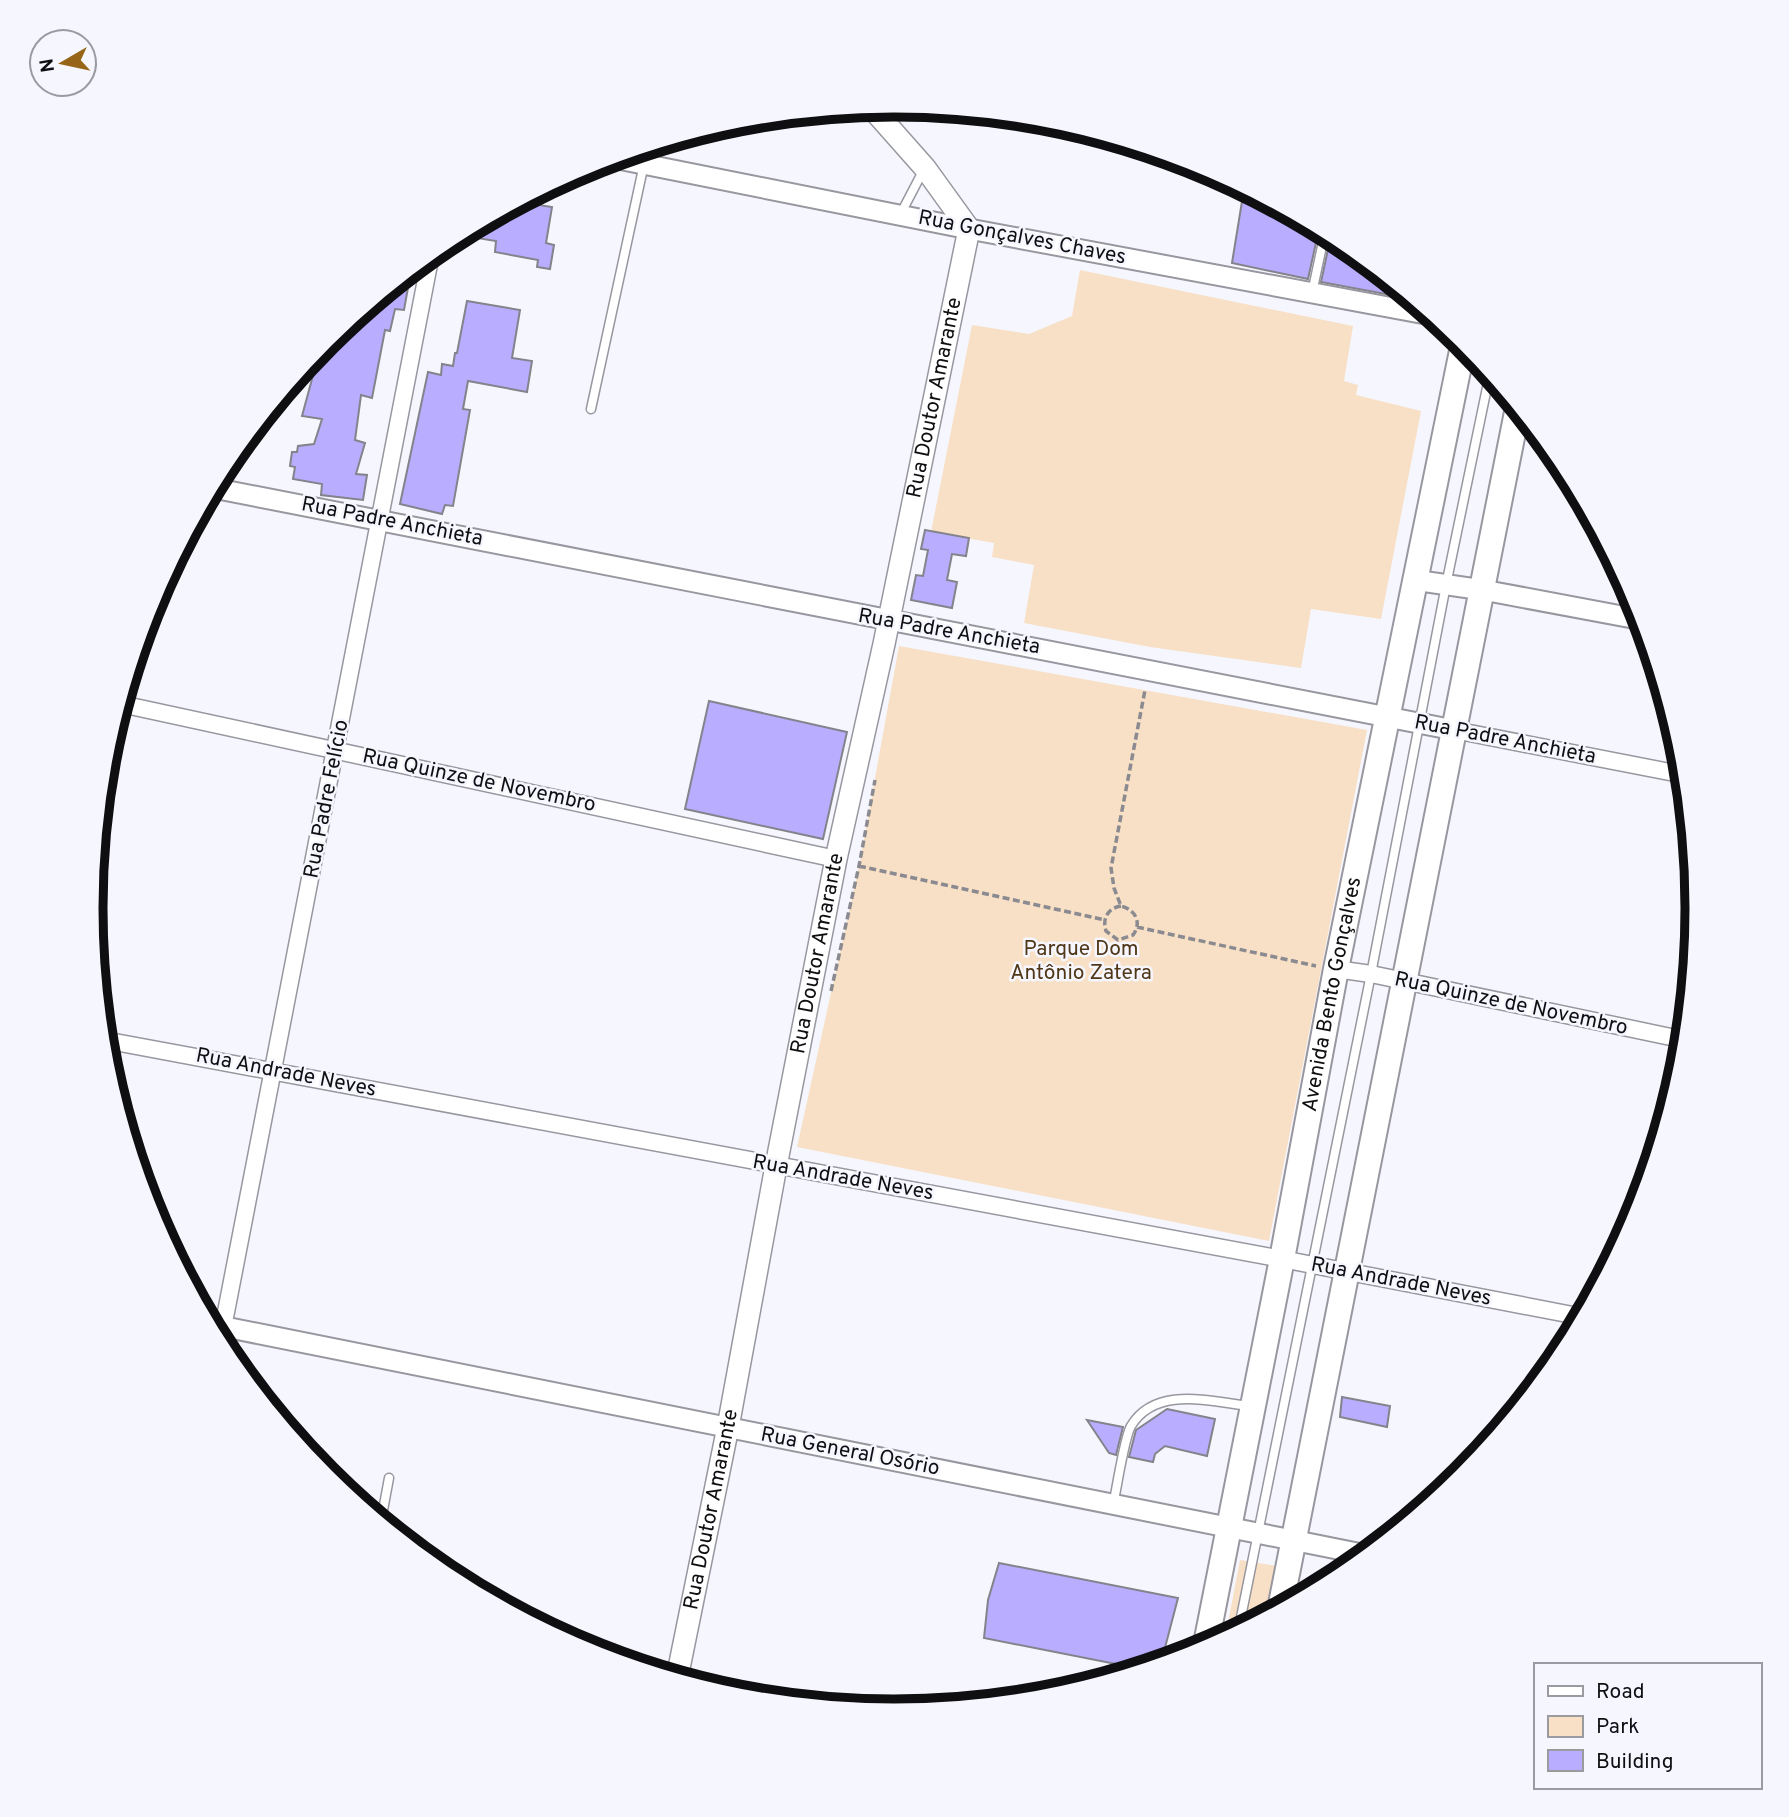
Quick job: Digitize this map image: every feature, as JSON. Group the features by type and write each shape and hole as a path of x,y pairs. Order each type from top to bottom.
{"main road":[{"path":"880,118 925,168 970,229"},
{"name":"Rua Doutor Amarante","path":"679,1670 728,1427 836,859 970,229"},
{"name":"Avenida Bento Gonçalves","path":"1208,1635 1282,1259 1328,968 1387,717 1461,356"},
{"path":"1282,1598 1516,419"}],"street":[{"name":"Rua Gonçalves Chaves","path":"633,162 970,229 1413,312"},
{"name":"Rua Padre Felício","path":"220,1321 337,750 428,270"},
{"name":"Rua Padre Anchieta","path":"224,490 888,622 1002,641 1674,773"},
{"path":"1414,580 1630,618"},
{"name":"Rua Quinze de Novembro","path":"130,706 836,859"},
{"name":"Rua Quinze de Novembro","path":"1328,968 1371,974 1675,1038"},
{"name":"Rua Andrade Neves","path":"115,1042 1573,1315"},
{"name":"Rua General Osório","path":"227,1333 728,1427 1353,1552"}],"lane":[{"path":"591,409 644,164"},
{"path":"900,215 925,168"},
{"path":"1312,293 1323,244"},
{"path":"1240,1620 1487,385"},
{"path":"1114,1505 1130,1428 1146,1409 1175,1399 1253,1407"},
{"path":"383,1511 389,1478"}],"path":[{"path":"1121,906 1111,910 1105,920 1106,931 1118,940 1128,938 1137,927 1136,915 1121,906 1114,888 1111,868 1144,690"},
{"path":"830,1000 877,770"},
{"path":"859,866 1105,920"},
{"path":"1137,927 1328,968"}],"green space":[{"path":"1080,270 1353,326 1344,381 1358,385 1356,395 1421,411 1381,619 1311,609 1301,668 1150,647 1024,623 1034,565 992,557 994,543 931,532 972,325 1029,334 1072,316"},
{"name":"Parque Dom Antônio Zatera","path":"899,646 1367,730 1269,1241 797,1147 859,866"},
{"path":"1240,1560 1277,1566 1269,1605 1227,1626"}],"building":[{"path":"1242,198 1317,240 1308,279 1232,263"},
{"path":"535,204 552,207 546,243 554,245 550,269 537,267 538,260 495,252 496,241 477,238"},
{"path":"1328,247 1394,296 1321,282"},
{"path":"409,285 404,310 395,309 390,331 385,330 372,398 361,395 355,440 365,443 356,474 367,475 363,500 321,495 322,484 293,479 295,467 290,466 292,452 297,452 298,446 314,444 322,419 302,416 314,372 335,349"},
{"path":"467,301 520,310 512,358 532,361 527,392 468,381 463,409 470,410 453,506 445,505 442,514 400,504 428,372 441,375 442,364 453,366"},
{"path":"925,530 969,538 966,556 952,554 947,580 957,582 952,608 911,600 916,575 923,576 928,550 921,549"},
{"path":"709,701 847,732 823,839 685,809"},
{"path":"1342,1397 1390,1406 1387,1427 1340,1417"},
{"path":"1167,1409 1215,1419 1207,1456 1165,1446 1155,1454 1153,1462 1129,1457 1136,1430"},
{"path":"1087,1420 1123,1427 1116,1455 1109,1453"},
{"path":"999,1563 1178,1598 1164,1652 1124,1666 984,1638 988,1600"}]}
